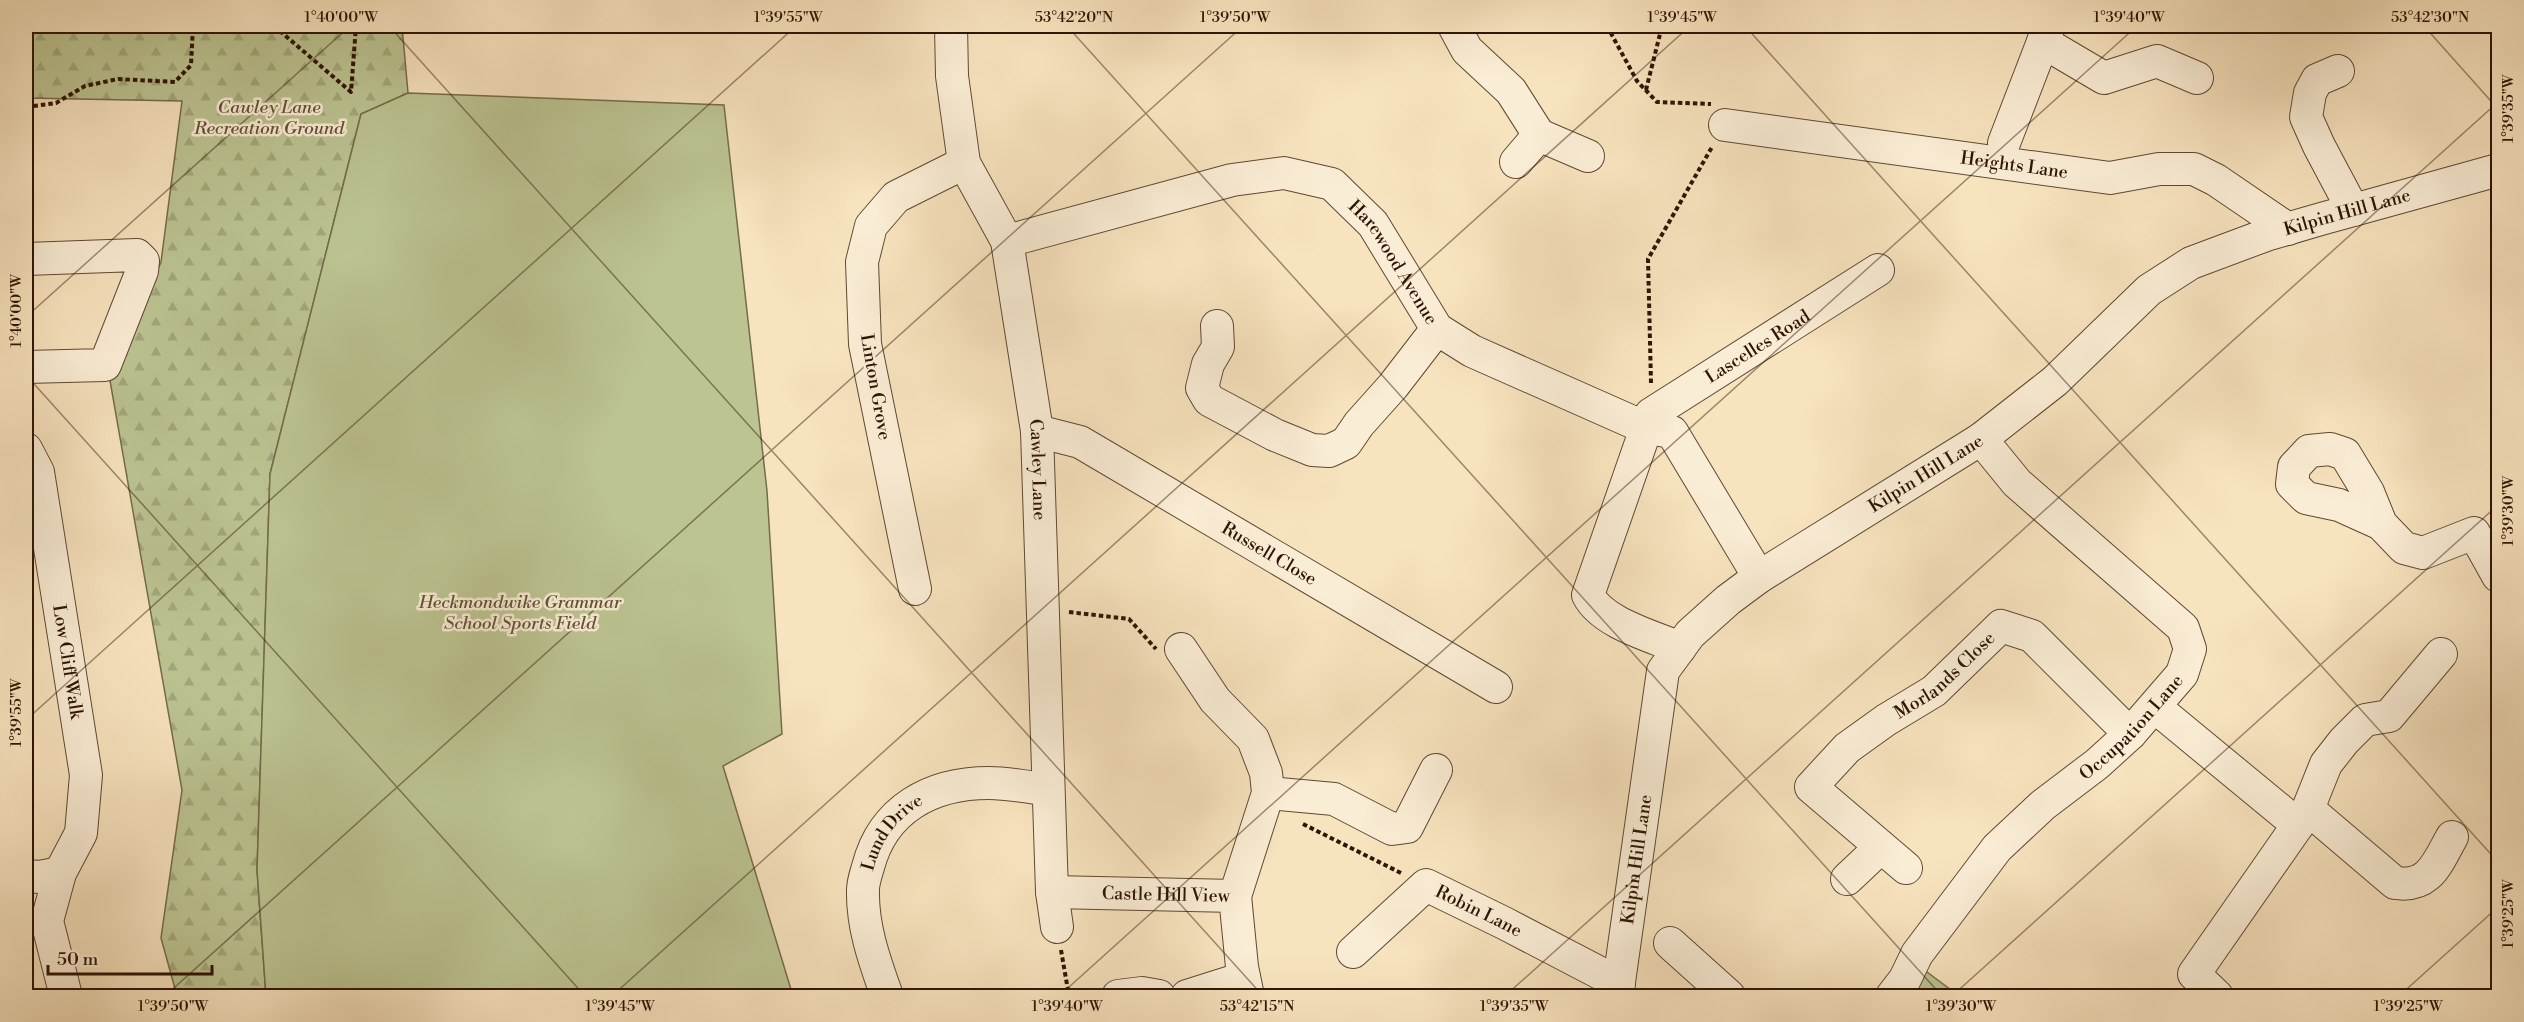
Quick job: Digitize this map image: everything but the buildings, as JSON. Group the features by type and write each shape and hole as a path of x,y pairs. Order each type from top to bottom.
{"street":[{"name":"Cawley Lane","path":"951,26 952,76 964,163 1007,241 1037,431 1052,892 1057,927"},
{"path":"1454,26 1467,50 1511,91 1539,135 1588,156"},
{"path":"2004,144 2046,34 2104,78 2157,61 2197,78"},
{"path":"2338,71 2318,80 2310,93 2306,117 2353,210"},
{"name":"Heights Lane","path":"1725,125 2110,178 2159,169 2194,169 2216,180 2288,229"},
{"path":"1516,162 1539,135"},
{"name":"Linton Grove","path":"915,590 865,344 862,262 872,226 896,197 964,163"},
{"name":"Kilpin Hill Lane","path":"1618,990 1663,671 1690,634 1728,600 1759,577 1981,439 2055,381 2149,290 2191,263 2288,229 2499,170"},
{"name":"Harewood Avenue","path":"1007,241 1233,180 1284,173 1332,184 1373,224 1437,329 1472,351 1672,432 1759,577"},
{"path":"26,259 136,255 143,261 142,271 105,365 26,367"},
{"name":"Lascelles Road","path":"1649,421 1878,270"},
{"path":"1217,326 1218,347 1208,364 1202,388 1209,400 1275,435 1312,450 1329,451 1346,443 1359,424 1394,386 1437,329"},
{"path":"1649,421 1588,595 1594,606 1607,617 1680,648"},
{"name":"Russell Close","path":"1037,431 1080,442 1496,687"},
{"name":"Occupation Lane","path":"1892,996 1905,979 1917,954 1997,848 2043,806 2097,764 2130,734 2182,674 2190,649 2183,628 2017,483 1981,439"},
{"name":"Low Cliff Walk","path":"26,449 38,472 86,774 81,833 60,873 47,921 66,996"},
{"path":"2381,524 2404,548 2423,553 2474,533 2499,576"},
{"name":"Morlands Close","path":"1906,868 1881,846 1803,795 1847,748 1886,720 1934,692 2001,626 2032,636 2130,734"},
{"path":"1181,649 1215,700 1253,739 1266,773 1266,799 1235,896"},
{"path":"2217,996 2194,974 2303,817 2326,764 2365,720 2389,716 2442,654"},
{"path":"2155,706 2395,883 2421,882 2434,869 2452,837"},
{"path":"1266,799 1334,798 1392,829 1407,827 1436,770"},
{"name":"Lund Drive","path":"887,996 868,941 862,888 873,848 896,815 921,796 956,786 989,783 1048,790"},
{"path":"1847,879 1881,846"},
{"path":"26,876 40,877 60,873"},
{"name":"Robin Lane","path":"1353,952 1426,885 1504,923 1618,990"},
{"name":"Castle Hill View","path":"1052,892 1235,896 1246,987 1187,996"},
{"path":"1670,943 1729,996"},
{"path":"1118,996 1142,993 1159,996"}],"path":[{"path":"26,107 57,103 85,86 118,79 175,82 191,65 193,26"},
{"path":"274,26 351,92 356,26"},
{"path":"1607,26 1637,81 1657,102 1720,105 1725,125 1648,259 1649,421"},
{"path":"1646,90 1662,26"},
{"path":"1266,799 1426,885"},
{"path":"1057,927 1069,996"}],"green space":[{"name":"Cawley Lane Recreation Ground","path":"26,26 402,26 408,93 361,114 270,474 257,870 266,996 177,996 161,938 182,790 109,375 161,262 182,101 26,98"},
{"name":"Heckmondwike Grammar School Sports Field","path":"408,93 724,105 767,491 782,734 723,766 793,996 266,996 257,870 270,474 361,114"},
{"path":"1923,969 1959,996 1907,996"}]}
